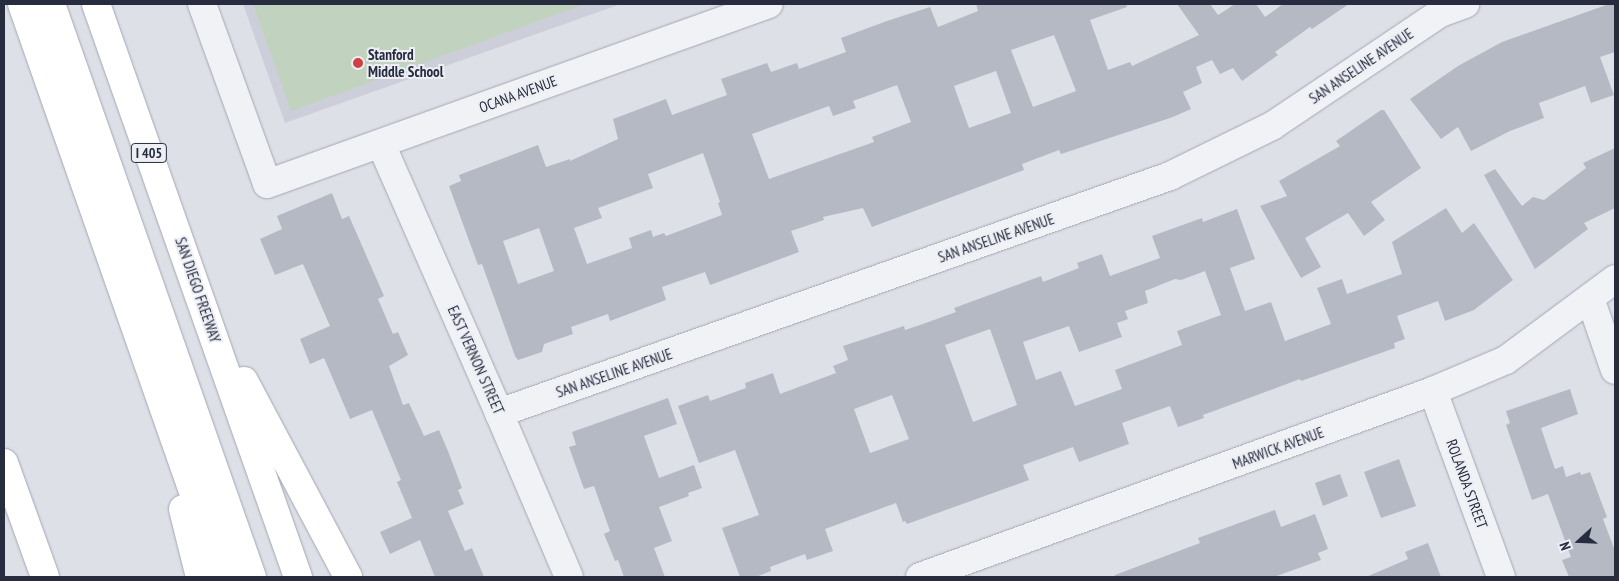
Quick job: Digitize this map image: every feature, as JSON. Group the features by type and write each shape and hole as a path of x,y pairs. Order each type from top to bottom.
{"main road":[{"path":"22,4 224,577"},
{"path":"51,4 252,577"},
{"path":"68,4 268,577"},
{"name":"SAN DIEGO FREEWAY","path":"96,4 298,577"},
{"path":"202,303 348,577"},
{"path":"141,342 200,577"},
{"path":"4,463 45,577"}],"street":[{"name":"OCANA AVENUE","path":"202,4 267,184 770,4"},
{"name":"SAN ANSELINE AVENUE","path":"500,413 1170,176 1272,126 1440,13 1465,4"},
{"name":"EAST VERNON STREET","path":"381,144 500,413 569,577"},
{"name":"MARWICK AVENUE","path":"920,577 1433,391 1506,360 1615,279"},
{"path":"1590,298 1615,370"},
{"name":"ROLANDA STREET","path":"1433,391 1501,577"}],"shaded area":[{"name":"Stanford Middle School","path":"243,4 621,4 285,123"}],"green space":[{"name":"Stanford Middle School","path":"253,4 585,4 291,111"}],"building":[{"path":"976,4 1126,4 1127,7 1090,20 1108,70 1130,62 1132,66 1199,35 1177,4 1210,4 1218,15 1235,4 1256,4 1265,17 1283,4 1349,4 1312,29 1310,27 1275,52 1278,55 1242,81 1233,68 1220,74 1212,60 1196,67 1202,83 1183,92 1191,109 1173,117 1061,154 1059,150 1022,164 1024,170 872,227 863,208 823,217 824,220 791,231 799,252 710,285 705,272 662,287 666,300 610,321 608,314 571,327 573,334 544,344 542,352 518,360 482,264 478,265 449,186 461,181 459,175 538,145 546,167 570,159 570,161 618,139 613,119 666,99 672,115 727,95 721,79 767,63 771,72 797,63 799,69 846,52 841,38 887,21 930,7 938,27 978,11","holes":["1054,35 1076,91 1033,107 1011,50","996,71 1011,113 969,128 954,86","897,85 911,122 872,137 874,142 769,179 752,134 829,106 833,116 856,108 853,101","703,153 720,202 718,203 722,215 666,236 664,233 653,237 651,230 629,238 632,248 587,264 574,228 602,218 598,208 653,188 648,174","539,228 554,271 518,284 503,241"]},
{"path":"1609,4 1615,4 1615,52 1600,57 1614,95 1591,103 1585,86 1539,103 1544,118 1510,131 1471,151 1458,127 1441,139 1410,99 1458,66 1502,42"},
{"path":"1381,110 1384,110 1421,168 1371,202 1385,220 1364,236 1348,213 1305,238 1321,267 1301,278 1260,206 1287,196 1279,181 1340,146 1336,141"},
{"path":"1615,148 1615,208 1584,223 1588,229 1535,269 1484,175 1495,169 1522,206 1533,197 1544,200 1586,168 1583,163"},
{"path":"332,193 342,219 349,216 384,296 378,299 393,334 398,332 408,355 389,366 403,405 409,403 424,436 439,430 448,451 462,488 458,490 464,504 448,511 465,551 472,548 484,577 435,577 420,540 390,554 380,532 412,518 397,482 401,480 372,410 350,419 324,358 310,364 300,339 330,326 303,264 275,275 260,239 282,229 277,216"},
{"path":"1446,208 1462,233 1474,223 1513,280 1474,310 1445,321 1438,301 1397,316 1405,339 1394,343 1395,348 1301,381 1300,379 1203,415 1204,418 1178,427 1170,406 1122,423 1129,444 1079,462 1073,447 1023,465 1029,480 907,524 905,521 903,522 896,503 825,529 833,551 807,560 805,554 770,567 771,571 756,577 740,577 722,528 759,515 735,450 699,463 678,406 708,395 710,401 746,388 745,383 773,373 780,394 836,373 833,366 848,360 843,346 904,326 905,330 920,325 956,312 954,308 1041,276 1043,282 1079,268 1077,263 1102,254 1110,276 1160,258 1152,236 1202,218 1203,222 1237,209 1255,259 1230,268 1245,311 1271,302 1285,341 1331,324 1317,288 1342,279 1347,294 1402,274 1392,242","holes":["1205,271 1221,315 1177,331 1182,345 1115,370 1122,389 1075,406 1061,371 1036,380 1023,342 1069,326 1079,352 1122,337 1117,323 1128,319 1125,311 1148,303 1145,291 1175,279 1181,280","990,329 1017,405 973,422 945,345","892,395 909,439 870,453 854,409"]},
{"path":"1570,389 1578,414 1541,428 1555,469 1563,466 1566,477 1580,472 1581,475 1590,472 1607,517 1603,519 1615,551 1615,577 1569,577 1562,560 1571,557 1548,494 1532,500 1506,425 1510,423 1506,411"},
{"path":"668,398 677,424 644,436 659,478 694,465 702,488 688,493 689,496 659,507 672,541 654,548 665,577 624,577 618,560 615,561 604,534 610,531 594,486 584,489 569,447 576,445 572,432"},
{"path":"1399,459 1416,506 1381,518 1364,472"},
{"path":"1340,474 1348,496 1323,506 1315,483"},
{"path":"1275,510 1281,527 1315,514 1328,549 1318,553 1321,560 1274,577 1115,577 1115,575 1200,543 1198,538"},
{"path":"1428,543 1441,577 1366,577 1408,559 1405,552"}],"place":[{"name":"Stanford Middle School","path":"358,63"}]}
